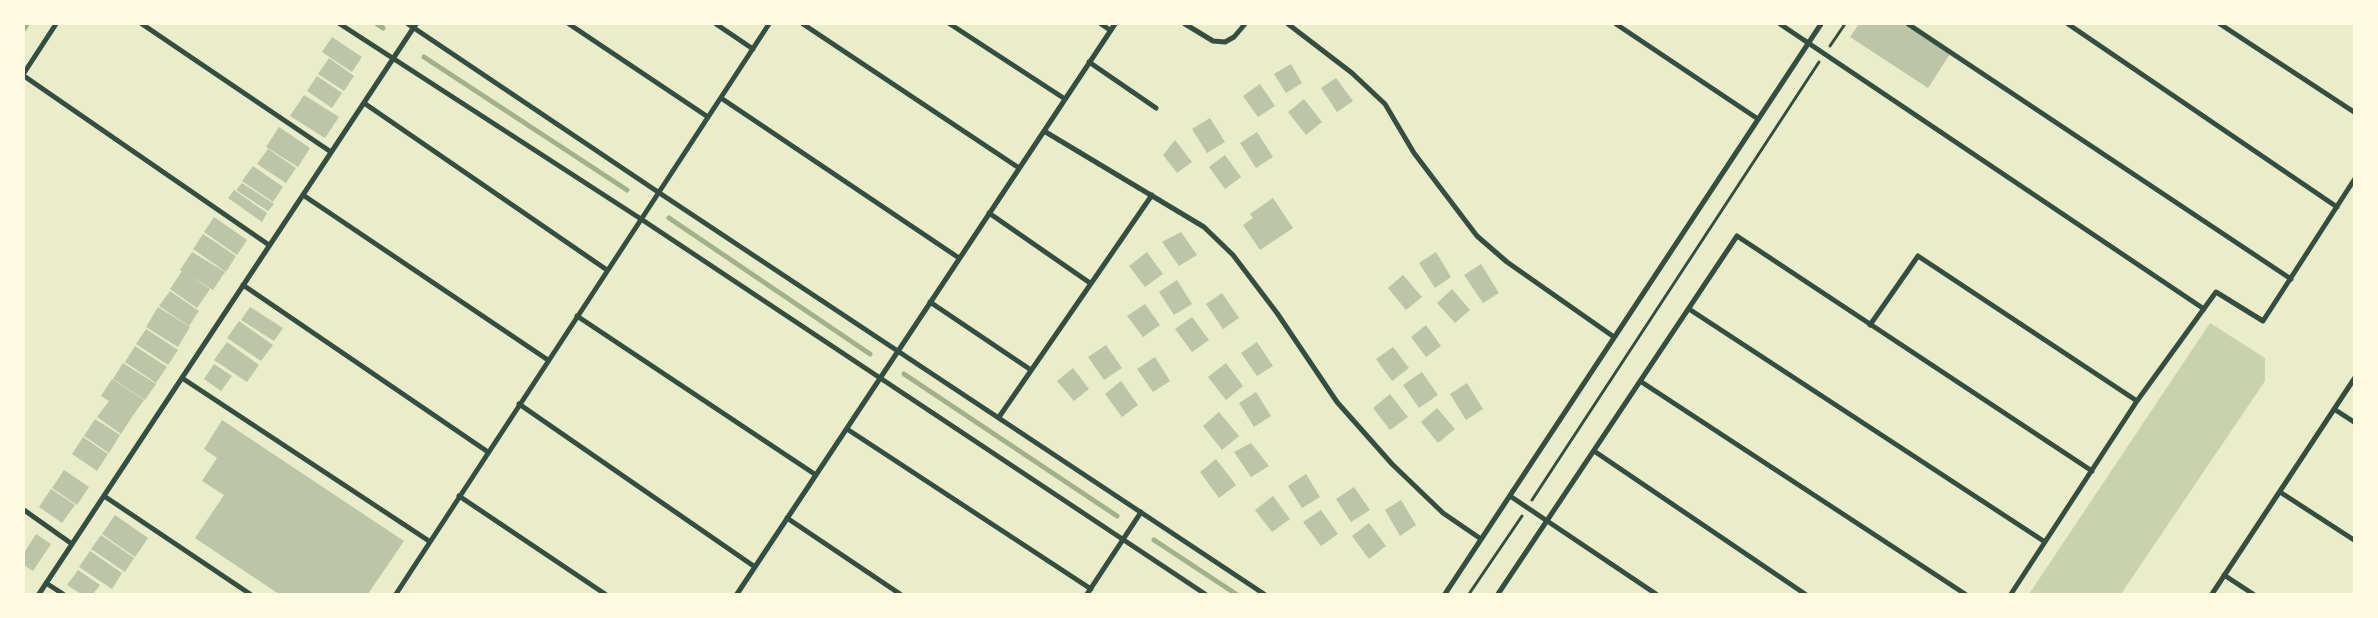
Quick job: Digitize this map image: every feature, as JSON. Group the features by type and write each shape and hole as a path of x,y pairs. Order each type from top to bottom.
{"street":[{"path":"56,24 24,74 269,245"},
{"path":"142,24 331,152"},
{"path":"340,24 641,219 1205,594"},
{"path":"408,24 415,26 658,192 1264,594"},
{"path":"569,24 708,117"},
{"path":"716,24 753,49"},
{"path":"404,594 397,592 429,541 769,24"},
{"path":"803,24 1019,168"},
{"path":"950,24 1065,99"},
{"path":"1101,24 1110,30"},
{"path":"737,594 1114,24"},
{"path":"1185,24 1213,42 1225,42 1234,37 1244,24"},
{"path":"1288,24 1352,73 1385,104 1414,154 1477,236 1507,262 1614,337"},
{"path":"1616,24 1758,119"},
{"path":"1780,24 2204,309"},
{"path":"1445,594 1821,24"},
{"path":"1908,24 2291,279"},
{"path":"2068,24 2338,207"},
{"path":"2220,24 2354,112"},
{"path":"39,594 415,26"},
{"path":"1089,62 1156,108"},
{"path":"721,98 959,258"},
{"path":"364,103 607,270"},
{"path":"1044,131 1204,227 1233,256 1277,313 1343,409 1392,464 1442,513 1481,539"},
{"path":"2011,594 2137,402 2216,292 2263,321 2354,180"},
{"path":"303,195 548,360"},
{"path":"999,417 1152,195"},
{"path":"989,213 1090,283"},
{"path":"1500,593 1737,236 2092,471"},
{"path":"1870,325 1918,256 2137,402"},
{"path":"243,285 488,452"},
{"path":"930,302 1031,370"},
{"path":"1689,309 2045,542"},
{"path":"577,316 816,475"},
{"path":"182,378 429,541"},
{"path":"1640,381 1965,594"},
{"path":"2212,594 2354,381"},
{"path":"519,404 755,567"},
{"path":"2334,409 2354,422"},
{"path":"847,429 1091,589"},
{"path":"1594,451 1805,594"},
{"path":"2280,492 2354,540"},
{"path":"104,496 250,594"},
{"path":"459,496 605,594"},
{"path":"1510,496 1546,522 1656,594"},
{"path":"24,510 72,544"},
{"path":"1087,594 1141,512"},
{"path":"787,518 900,594"},
{"path":"2224,576 2253,594"},
{"path":"46,583 62,594"}],"path":[{"path":"1469,594 1844,24"}],"green space":[{"path":"2210,323 2265,358 2265,381 2121,594 2029,594"}],"building":[{"path":"1859,24 1903,24 1950,54 1928,88 1850,37"},
{"path":"332,37 362,57 352,72 322,52"},
{"path":"329,58 354,76 344,91 318,74"},
{"path":"1291,64 1302,83 1286,93 1274,74"},
{"path":"317,76 342,93 332,108 307,91"},
{"path":"1336,78 1353,101 1337,112 1321,88"},
{"path":"1260,84 1275,106 1258,117 1243,96"},
{"path":"304,95 339,117 325,138 290,116"},
{"path":"1304,99 1322,122 1306,135 1288,112"},
{"path":"1210,118 1225,142 1207,153 1192,129"},
{"path":"279,127 310,148 298,167 266,147"},
{"path":"1257,132 1273,157 1256,168 1240,143"},
{"path":"1175,140 1192,162 1177,173 1163,155"},
{"path":"268,149 296,168 286,183 257,164"},
{"path":"1225,155 1241,177 1225,189 1209,167"},
{"path":"253,166 283,187 273,202 242,181"},
{"path":"242,183 274,204 268,211 236,190"},
{"path":"234,190 267,213 262,222 228,198"},
{"path":"1273,198 1293,228 1260,250 1243,225 1253,218 1250,214"},
{"path":"214,217 247,240 237,255 204,232"},
{"path":"1181,232 1197,255 1179,266 1162,242"},
{"path":"203,234 236,256 226,272 193,249"},
{"path":"192,252 225,272 213,290 180,270"},
{"path":"1147,252 1163,274 1145,287 1129,266"},
{"path":"1436,252 1451,277 1435,288 1419,263"},
{"path":"1481,264 1499,293 1483,303 1464,275"},
{"path":"182,271 210,289 197,308 170,289"},
{"path":"1403,275 1422,297 1406,310 1388,288"},
{"path":"1177,280 1192,304 1174,315 1159,292"},
{"path":"1452,289 1470,310 1455,323 1437,303"},
{"path":"170,291 199,311 189,326 159,306"},
{"path":"1222,293 1239,318 1223,329 1206,304"},
{"path":"1145,304 1160,325 1143,337 1127,316"},
{"path":"158,307 190,327 178,347 146,327"},
{"path":"250,307 283,328 274,341 241,320"},
{"path":"1192,317 1209,340 1192,352 1175,329"},
{"path":"239,321 273,345 261,361 227,338"},
{"path":"1426,325 1441,346 1426,357 1411,337"},
{"path":"146,329 178,350 168,365 136,344"},
{"path":"227,342 259,365 247,382 214,360"},
{"path":"1257,342 1273,366 1257,376 1241,353"},
{"path":"1106,345 1122,368 1104,380 1088,357"},
{"path":"135,346 167,367 156,383 125,362"},
{"path":"1393,347 1409,368 1392,381 1376,359"},
{"path":"1155,357 1170,381 1153,392 1137,369"},
{"path":"123,363 156,384 145,400 113,379"},
{"path":"1226,363 1243,386 1226,400 1208,377"},
{"path":"214,364 232,376 221,391 204,379"},
{"path":"1073,368 1089,389 1074,401 1057,381"},
{"path":"1422,372 1438,395 1419,408 1403,385"},
{"path":"112,379 144,400 121,434 97,417 109,401 101,396"},
{"path":"1121,381 1138,405 1122,417 1105,394"},
{"path":"1467,383 1483,409 1466,420 1450,394"},
{"path":"1256,392 1271,416 1254,427 1239,403"},
{"path":"1390,394 1408,417 1390,430 1373,408"},
{"path":"1437,408 1455,429 1438,443 1421,422"},
{"path":"1219,412 1239,436 1222,450 1203,426"},
{"path":"95,419 120,435 109,453 84,436"},
{"path":"222,420 404,541 368,594 279,594 195,538 224,495 202,481 217,458 204,449"},
{"path":"83,437 108,454 97,471 72,454"},
{"path":"1251,443 1269,466 1251,477 1234,452"},
{"path":"1216,459 1236,485 1219,498 1200,472"},
{"path":"64,470 89,487 77,505 52,488"},
{"path":"1306,474 1320,497 1302,508 1288,486"},
{"path":"1354,487 1370,510 1351,522 1336,499"},
{"path":"51,489 75,505 62,523 39,507"},
{"path":"1273,496 1290,519 1272,532 1255,510"},
{"path":"1401,500 1416,525 1400,536 1385,510"},
{"path":"1321,510 1338,534 1321,546 1303,522"},
{"path":"115,515 148,538 135,557 102,534"},
{"path":"1369,523 1386,546 1369,559 1352,536"},
{"path":"36,534 51,544 33,571 24,565 24,553"},
{"path":"101,535 134,558 125,572 91,549"},
{"path":"90,551 122,573 112,589 79,567"},
{"path":"78,570 100,585 93,594 81,594 67,585"}],"waterway":[{"path":"24,29 27,24"},
{"path":"377,24 383,28"},
{"path":"424,57 627,190"},
{"path":"669,218 870,354"},
{"path":"904,374 1117,516"},
{"path":"1154,540 1236,594"}]}
